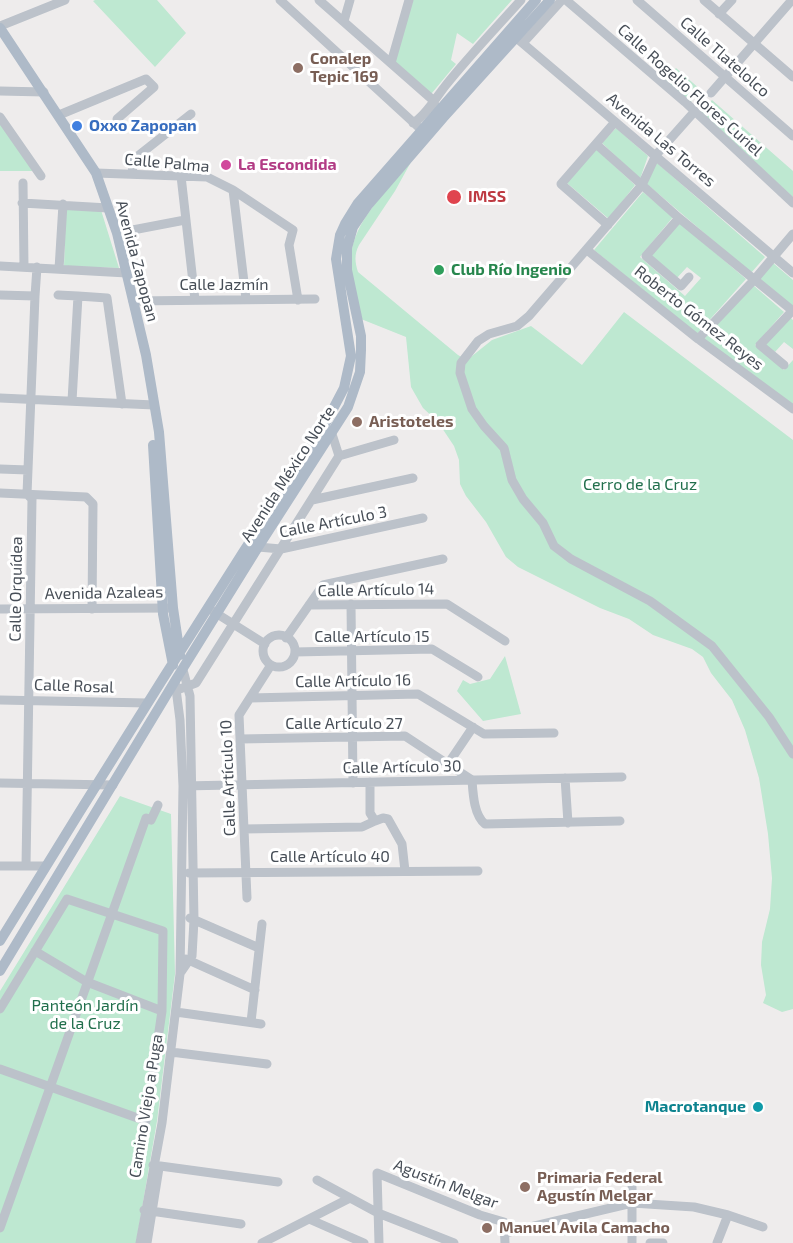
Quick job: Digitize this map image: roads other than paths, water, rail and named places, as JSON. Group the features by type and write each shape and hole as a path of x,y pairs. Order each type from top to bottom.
{"main road":[{"name":"Avenida México Norte","path":"516,37 536,0"},
{"name":"Avenida México Norte","path":"0,941 147,703 179,663 327,431 344,388 351,356 336,260 340,235 350,213 421,129 440,115 550,0"},
{"name":"Avenida Zapopan","path":"0,27 96,173 117,233 146,355 151,388 168,608 179,663"},
{"name":"Avenida Zapopan","path":"168,608 176,632 179,663"},
{"name":"Avenida México Norte","path":"179,663 194,631 212,611"},
{"path":"176,632 181,638 194,631"},
{"path":"0,971 176,686 179,663"}],"street":[{"path":"0,27 65,0"},
{"path":"279,0 421,129"},
{"path":"319,0 434,100 440,115"},
{"path":"344,21 350,0"},
{"path":"391,63 409,0"},
{"name":"Avenida México Norte","path":"421,129 428,107 521,0"},
{"name":"Avenida México Norte","path":"516,37 564,0"},
{"name":"Calle Rogelio Flores Curiel","path":"564,0 695,111 793,203"},
{"name":"Calle Tlatelolco","path":"637,0 793,136"},
{"path":"704,0 793,76"},
{"path":"719,14 732,0"},
{"path":"711,93 792,0"},
{"name":"Avenida Las Torres","path":"516,37 793,273"},
{"path":"59,115 146,79 154,87 117,118"},
{"path":"127,87 138,101"},
{"path":"0,91 44,92"},
{"path":"695,111 656,155 642,185 524,322 508,330 489,334 478,341 461,363 460,373 472,409 504,448 512,480 523,499 543,523 554,546 571,559 650,601 712,646 762,708 793,754"},
{"path":"132,174 135,159 190,114"},
{"path":"0,117 41,176"},
{"path":"608,225 561,184 615,122"},
{"path":"596,144 680,218 793,311 760,345 784,365"},
{"name":"Calle Palma","path":"96,173 207,177 233,190 293,230 289,245 298,300"},
{"path":"181,176 195,300"},
{"path":"23,183 24,267"},
{"path":"233,190 246,299"},
{"path":"22,203 108,208"},
{"path":"59,269 63,204"},
{"path":"680,218 646,256 681,286 690,277"},
{"path":"117,233 185,220"},
{"path":"698,339 754,280 793,234"},
{"name":"Roberto Gómez Reyes","path":"587,250 698,339 793,409"},
{"path":"0,266 127,273"},
{"name":"Calle Orquídea","path":"26,866 32,500 27,494 37,267"},
{"path":"0,295 35,296"},
{"path":"58,295 107,298 122,404"},
{"path":"72,401 78,296"},
{"name":"Calle Jazmín","path":"133,301 315,299"},
{"path":"0,398 152,405"},
{"path":"327,431 339,456"},
{"path":"185,959 192,956 194,873 176,686 188,687 196,682 339,456 394,440"},
{"path":"0,469 28,471"},
{"path":"312,500 412,478"},
{"path":"0,493 86,497 93,504 92,609"},
{"name":"Calle Artículo 3","path":"254,544 281,549 423,518"},
{"path":"286,638 323,585 443,559"},
{"path":"351,604 352,783"},
{"name":"Calle Artículo 14","path":"309,605 447,604 504,641"},
{"name":"Avenida Azaleas","path":"0,609 168,608"},
{"path":"212,611 265,644"},
{"path":"275,636 286,638 293,644 295,652 291,662 276,667 270,665 263,653 265,644 275,636"},
{"name":"Calle Artículo 15","path":"295,652 432,649 478,677"},
{"path":"179,663 190,696 182,915 185,959"},
{"name":"Calle Artículo 10","path":"248,898 239,715 270,665"},
{"name":"Calle Artículo 16","path":"250,698 418,694 484,734 554,733"},
{"name":"Calle Rosal","path":"0,699 147,703"},
{"path":"448,764 473,727"},
{"name":"Calle Artículo 27","path":"240,739 405,736 472,780"},
{"name":"Calle Artículo 30","path":"187,786 622,777"},
{"path":"565,778 568,823"},
{"path":"472,780 473,799 481,820 485,824 620,821"},
{"path":"370,782 370,813 375,821"},
{"path":"0,783 113,785"},
{"path":"0,1228 146,818 151,820 158,805"},
{"path":"244,829 362,827 383,818 388,819 402,844 405,871"},
{"path":"0,866 46,866"},
{"name":"Calle Artículo 40","path":"183,874 478,871"},
{"path":"0,1009 67,899 163,931 162,1011 146,1121 0,1069"},
{"path":"182,915 259,948"},
{"path":"251,1022 262,924"},
{"path":"35,951 87,982 162,1011"},
{"path":"185,959 255,990"},
{"name":"Camino Viejo a Puga","path":"140,1243 156,1166 180,974 185,959"},
{"path":"176,1012 261,1024"},
{"path":"171,1052 267,1064"},
{"path":"156,1166 278,1182"},
{"name":"Agustín Melgar","path":"378,1213 377,1173 480,1215 504,1228"},
{"path":"317,1180 378,1213 454,1243"},
{"path":"632,1187 632,1243"},
{"path":"262,1243 350,1198"},
{"path":"505,1243 504,1228 632,1203 694,1207 763,1227"},
{"path":"147,1243 148,1210 241,1224"},
{"path":"378,1213 379,1243"},
{"path":"717,1243 728,1215"},
{"path":"309,1219 364,1243"},
{"path":"650,1243 663,1243"}],"place":[{"name":"Conalep Tepic 169","path":"298,68"},
{"name":"Oxxo Zapopan","path":"77,126"},
{"name":"La Escondida","path":"226,165"},
{"name":"IMSS","path":"454,197"},
{"name":"Club Río Ingenio","path":"439,270"},
{"name":"Aristoteles","path":"357,422"},
{"name":"Macrotanque","path":"758,1107"},
{"name":"Primaria Federal Agustín Melgar","path":"525,1187"},
{"name":"Manuel Avila Camacho","path":"487,1228"}],"park label":[{"name":"Cerro de la Cruz","path":"640,485"},
{"name":"Panteón Jardín de la Cruz","path":"85,1015"}]}
